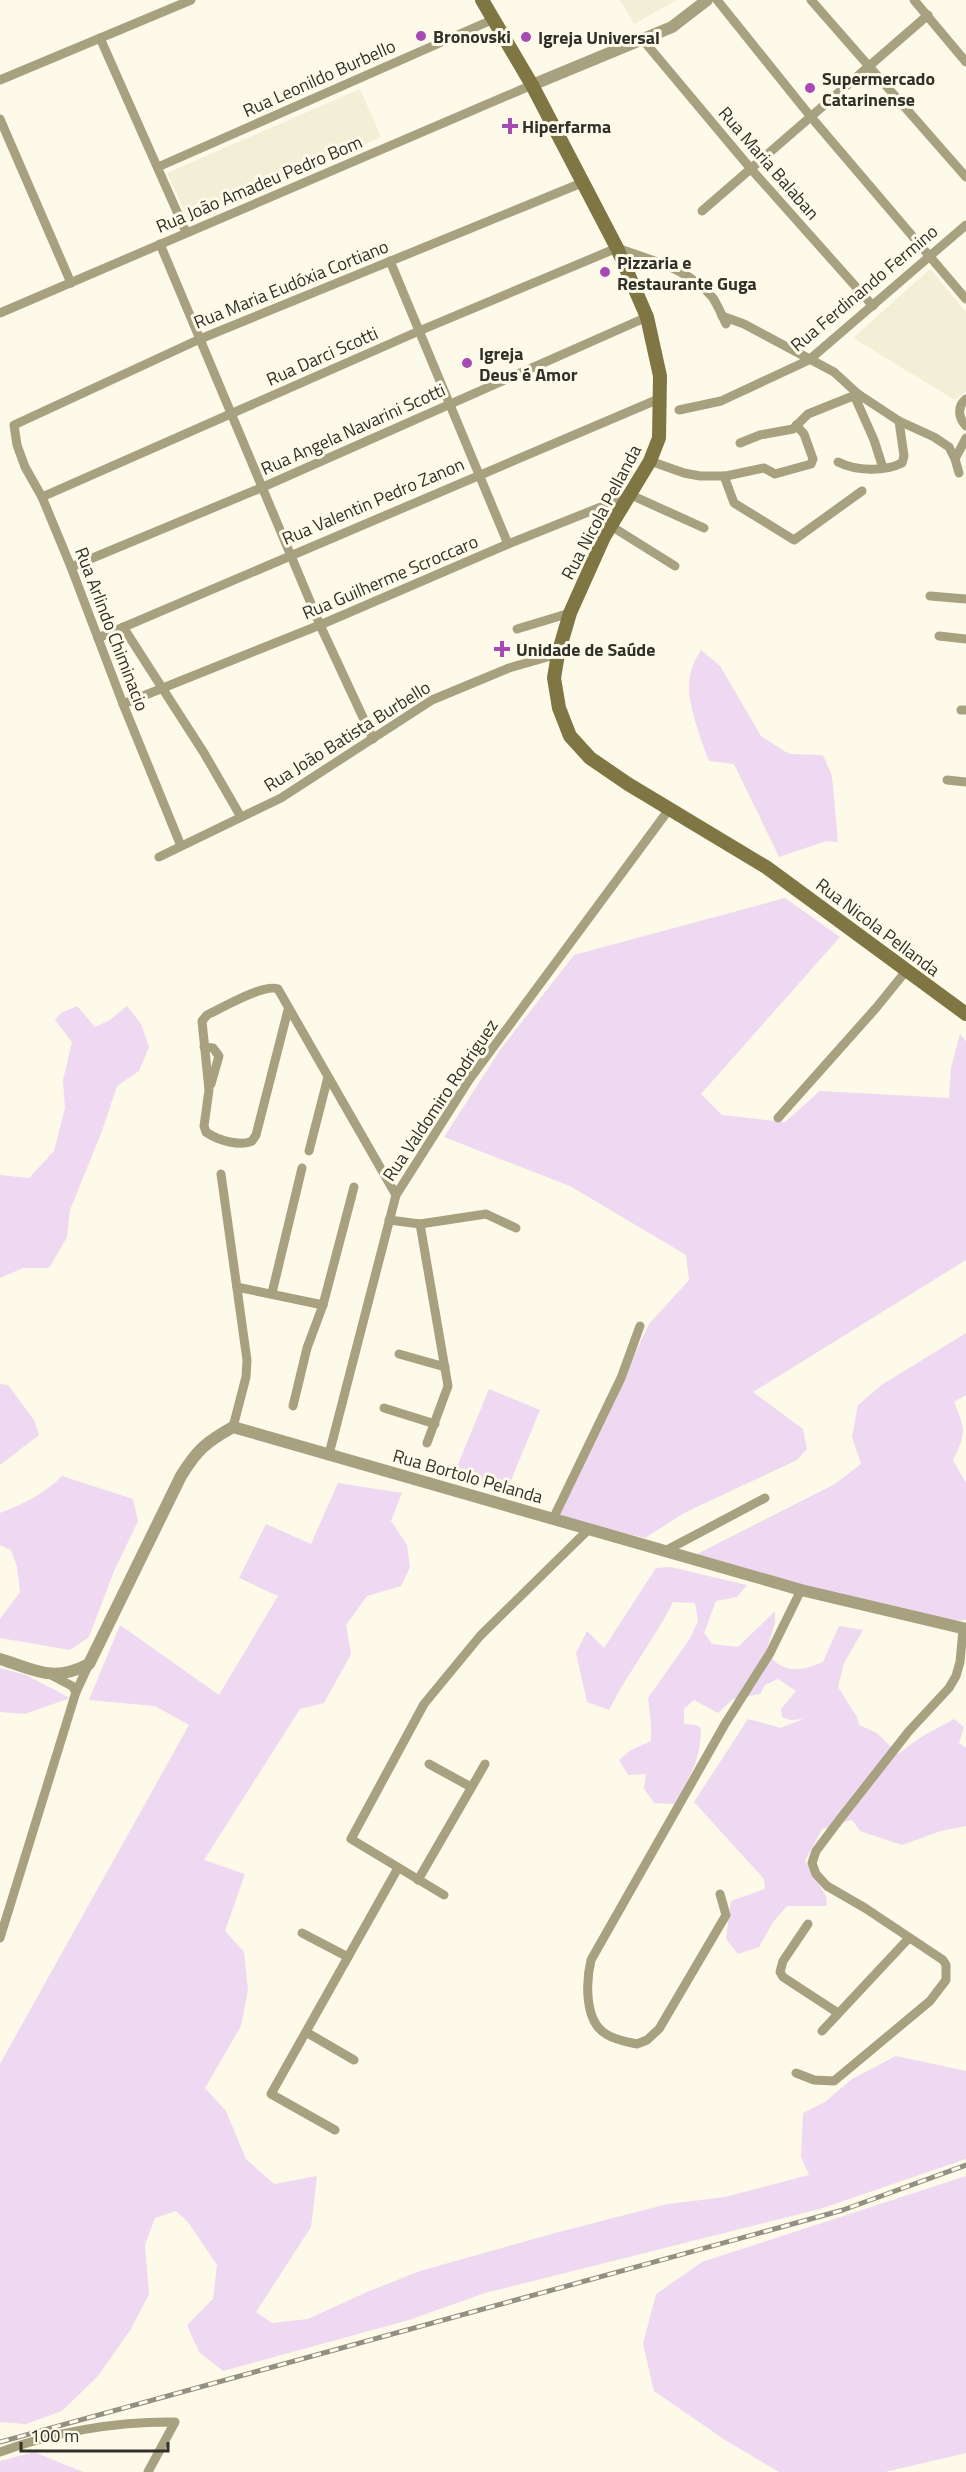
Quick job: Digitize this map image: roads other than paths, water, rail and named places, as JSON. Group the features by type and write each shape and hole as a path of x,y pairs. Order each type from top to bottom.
{"main road":[{"name":"Rua Nicola Pellanda","path":"482,0 532,85 617,248 647,317 660,376 659,438 650,461 611,526 570,613 558,654 554,678 555,688 559,708 570,736 590,758 628,784 766,867 966,1014"}],"street":[{"path":"0,80 191,0"},
{"path":"532,85 672,27 706,0"},
{"path":"717,0 811,117 966,299"},
{"path":"811,0 966,177"},
{"path":"914,0 966,62"},
{"path":"702,212 928,15"},
{"name":"Rua Leonildo Burbello","path":"158,167 494,19"},
{"path":"100,38 186,232"},
{"name":"Rua Maria Balaban","path":"643,40 751,169 873,306"},
{"name":"Rua João Amadeu Pedro Bom","path":"0,313 532,85"},
{"path":"0,119 71,284"},
{"name":"Rua Maria Eudóxia Cortiano","path":"14,425 200,339 584,182"},
{"name":"Rua Ferdinando Fermino","path":"679,410 721,402 809,360 966,225"},
{"path":"160,244 320,626 373,739"},
{"path":"617,248 675,269 691,278 715,301 724,320 744,324 834,372 856,394 899,421 934,437 949,447 956,459 958,473"},
{"name":"Rua Darci Scotti","path":"42,497 419,331 617,248"},
{"path":"390,261 508,544"},
{"name":"Rua Angela Navarini Scotti","path":"71,567 262,487 647,317"},
{"path":"740,443 760,435 793,429 808,414 856,394"},
{"path":"856,394 882,468"},
{"name":"Rua Valentin Pedro Zanon","path":"98,638 478,474 661,398"},
{"path":"966,399 961,403 960,415 966,426"},
{"path":"838,462 863,469 882,468 902,463 904,456 899,421"},
{"name":"Rua Arlindo Chiminacio","path":"14,425 17,445 25,467 42,497 71,567 123,704 181,846"},
{"path":"650,461 692,475 724,476 764,468 775,474 782,473 811,464 813,459 804,434 796,425"},
{"path":"956,459 966,438"},
{"path":"724,476 734,503 794,540 862,490"},
{"path":"631,495 704,528"},
{"name":"Rua Guilherme Scroccaro","path":"123,704 320,626 508,544 631,495"},
{"path":"611,526 675,566"},
{"path":"930,596 966,599"},
{"path":"517,629 570,613"},
{"path":"123,627 204,753 241,817"},
{"path":"939,636 966,639"},
{"name":"Rua João Batista Burbello","path":"159,857 281,798 432,700 509,668 558,654"},
{"path":"947,780 966,782"},
{"name":"Rua Valdomiro Rodriguez","path":"329,1454 396,1195 469,1080 670,808"},
{"path":"778,1118 906,971"},
{"path":"209,1090 201,1024 207,1015 264,988 278,989 396,1195"},
{"path":"204,1047 213,1048 219,1056 209,1090 204,1125 206,1132 240,1144 250,1143 256,1135 288,1010"},
{"path":"309,1150 328,1077"},
{"path":"272,1293 302,1168"},
{"path":"0,1938 76,1692 180,1476 196,1452 233,1427 247,1370 221,1174"},
{"path":"293,1406 307,1348 323,1305 354,1187"},
{"path":"389,1220 420,1224 486,1214 516,1228"},
{"path":"420,1224 448,1386 427,1443"},
{"path":"237,1287 323,1305"},
{"path":"553,1519 617,1387 640,1326"},
{"path":"399,1354 445,1367"},
{"path":"384,1408 435,1424"},
{"name":"Rua Bortolo Pelanda","path":"233,1427 801,1590 964,1629"},
{"path":"665,1551 765,1498"},
{"path":"444,1895 351,1839 424,1704 480,1636 589,1529"},
{"path":"720,1894 726,1915 659,2029 647,2040 637,2044 604,2033 594,2020 587,1994 586,1980 591,1960 726,1724 770,1653 801,1590"},
{"path":"796,2073 814,2080 834,2081 930,2001 946,1980 946,1965 943,1960 865,1908 827,1886 816,1874 812,1863 816,1851 840,1819 909,1731 949,1688 960,1662 964,1629"},
{"path":"0,1659 53,1676 72,1686 76,1692"},
{"path":"53,1676 74,1672 89,1664"},
{"path":"429,1764 471,1786"},
{"path":"418,1880 485,1764"},
{"path":"335,2130 271,2094 398,1868"},
{"path":"808,1924 783,1960 780,1972 783,1977 838,2013"},
{"path":"302,1933 348,1957"},
{"path":"822,2031 909,1938"},
{"path":"306,2032 354,2060"},
{"path":"0,2452 66,2434 153,2422 175,2422 148,2472"}],"railway":[{"path":"0,2442 843,2210 966,2165"}],"place":[{"name":"Bronovski","path":"421,36"},
{"name":"Igreja Universal","path":"526,37"},
{"name":"Supermercado Catarinense","path":"810,88"},
{"name":"Hiperfarma","path":"510,126"},
{"name":"Pizzaria e Restaurante Guga","path":"605,272"},
{"name":"Igreja Deus é Amor","path":"467,363"},
{"name":"Unidade de Saúde","path":"502,649"}]}
